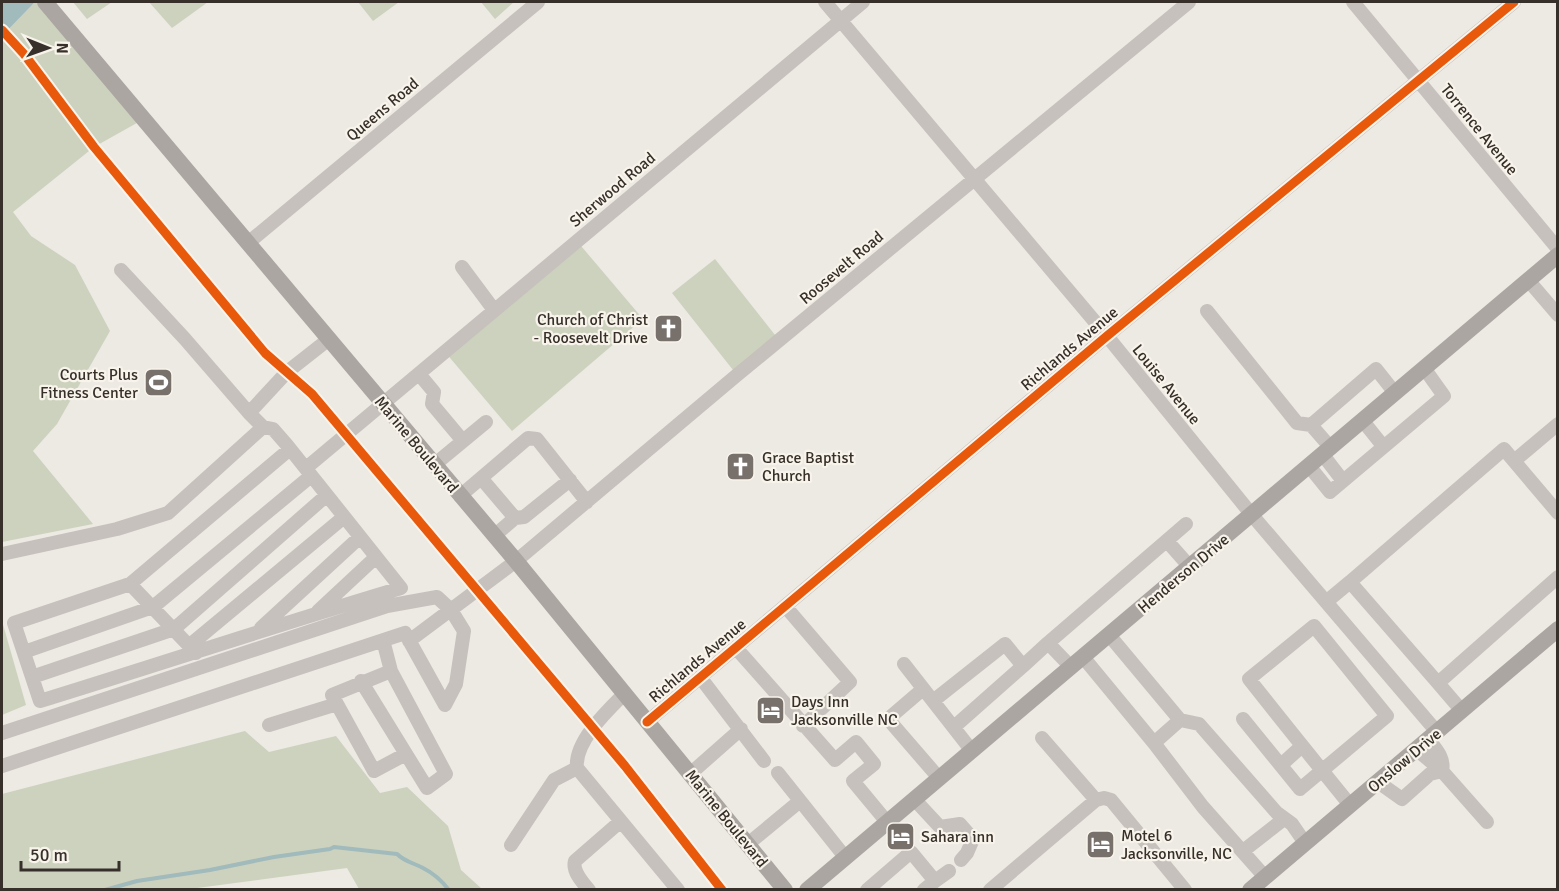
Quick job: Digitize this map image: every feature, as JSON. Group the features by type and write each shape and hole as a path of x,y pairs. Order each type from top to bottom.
{"main road":[{"name":"Marine Boulevard","path":"45,2 516,561 785,890"},
{"name":"Henderson Drive","path":"807,890 1557,255"},
{"name":"Onslow Drive","path":"1250,890 1556,634"}],"street":[{"name":"Queens Road","path":"248,243 538,2"},
{"name":"Louise Avenue","path":"825,2 1107,336 1252,515 1326,602 1427,740 1442,771 1487,822"},
{"name":"Sherwood Road","path":"153,607 309,472 382,404 863,2"},
{"name":"Roosevelt Road","path":"409,641 516,561 974,178 1189,2"},
{"name":"Torrence Avenue","path":"1353,2 1557,249"},
{"name":"Richlands Avenue","path":"647,722 1107,336 1514,2"},
{"path":"462,267 494,310"},
{"path":"121,270 249,413 263,427 273,429 290,449 309,472 401,588 193,649 40,701 14,623 130,584 290,449"},
{"path":"1528,280 1557,315"},
{"path":"1207,311 1297,423 1311,424 1376,369 1395,393"},
{"path":"249,413 287,372 329,339"},
{"path":"1309,466 1330,492 1444,396 1424,368"},
{"path":"419,374 434,392 432,404 463,441"},
{"path":"1362,421 1383,446"},
{"path":"434,465 486,422"},
{"path":"1311,424 1343,481"},
{"path":"1514,461 1557,424"},
{"path":"2,554 117,529 168,513 263,427"},
{"path":"460,496 528,438 537,439 587,502"},
{"path":"1326,602 1504,449 1557,513"},
{"path":"481,478 516,518"},
{"path":"494,536 516,518 524,518 570,480"},
{"path":"32,677 174,629 327,495"},
{"path":"193,649 344,517"},
{"path":"954,727 1186,524"},
{"path":"257,631 360,537"},
{"path":"1167,541 1190,567"},
{"path":"314,614 376,557"},
{"path":"1438,683 1557,577"},
{"path":"1350,582 1462,711"},
{"path":"130,584 193,649"},
{"path":"2,733 387,606 437,597 451,610 464,631 456,684 445,705 405,633 2,766"},
{"path":"785,606 850,682 803,726"},
{"path":"24,652 153,607"},
{"path":"1243,719 1300,789 1322,771 1388,716 1314,626 1249,680 1322,771 1350,805"},
{"path":"1109,635 1180,720 1199,724 1277,813 1292,824 1305,843"},
{"path":"361,681 427,788 446,774 390,671 383,640"},
{"path":"1048,643 1077,662 1154,743 1203,807 1265,877"},
{"path":"933,701 1005,645 1023,666"},
{"path":"736,648 887,822"},
{"path":"904,664 972,751"},
{"path":"390,671 332,694 375,771 406,754"},
{"path":"700,677 764,761"},
{"path":"923,689 888,719 939,778"},
{"path":"624,694 607,711 581,745 576,760 577,768 673,888"},
{"path":"269,724 337,704"},
{"path":"1154,743 1180,720"},
{"path":"690,774 741,729"},
{"path":"1042,738 1096,800"},
{"path":"835,760 856,742 874,764 853,781"},
{"path":"1281,765 1302,746"},
{"path":"511,845 554,780 577,768"},
{"path":"1378,782 1402,799 1430,774 1442,771"},
{"path":"778,773 845,857"},
{"path":"990,890 1096,800 1104,798 1111,800 1185,890"},
{"path":"914,799 940,827 960,825 973,839 961,860"},
{"path":"748,844 800,801"},
{"path":"1243,850 1284,819"},
{"path":"589,890 573,866 575,861 621,821"},
{"path":"869,886 911,852 929,885 949,871"}],"green space":[{"path":"35,2 45,2 144,119 94,147 13,212 31,236 75,265 110,331 57,424 33,451 93,524 2,542 2,36"},
{"path":"73,2 112,2 87,19"},
{"path":"149,2 208,2 172,28"},
{"path":"358,2 399,2 373,21"},
{"path":"481,2 514,2 495,19"},
{"path":"576,240 643,319 512,431 445,352"},
{"path":"715,259 779,340 737,375 672,293"},
{"path":"2,621 26,705 2,715"},
{"path":"245,731 269,752 336,736 380,793 407,787 448,826 461,870 482,889 359,889 347,868 182,890 2,889 2,794"}],"water":[{"path":"2,2 35,2 2,36"}],"waterway":[{"path":"105,890 137,881 334,847 397,854 406,861 430,872 449,890"}],"cycle path":[{"path":"647,722 1107,336 1514,2"},
{"path":"2,30 24,54 94,147 265,353 312,394 625,766 722,890"}],"place":[{"name":"Church of Christ - Roosevelt Drive","path":"669,328"},
{"name":"Courts Plus Fitness Center","path":"159,383"},
{"name":"Grace Baptist Church","path":"741,466"},
{"name":"Days Inn Jacksonville NC","path":"770,710"},
{"name":"Sahara inn","path":"900,836"},
{"name":"Motel 6 Jacksonville, NC","path":"1100,844"}]}
